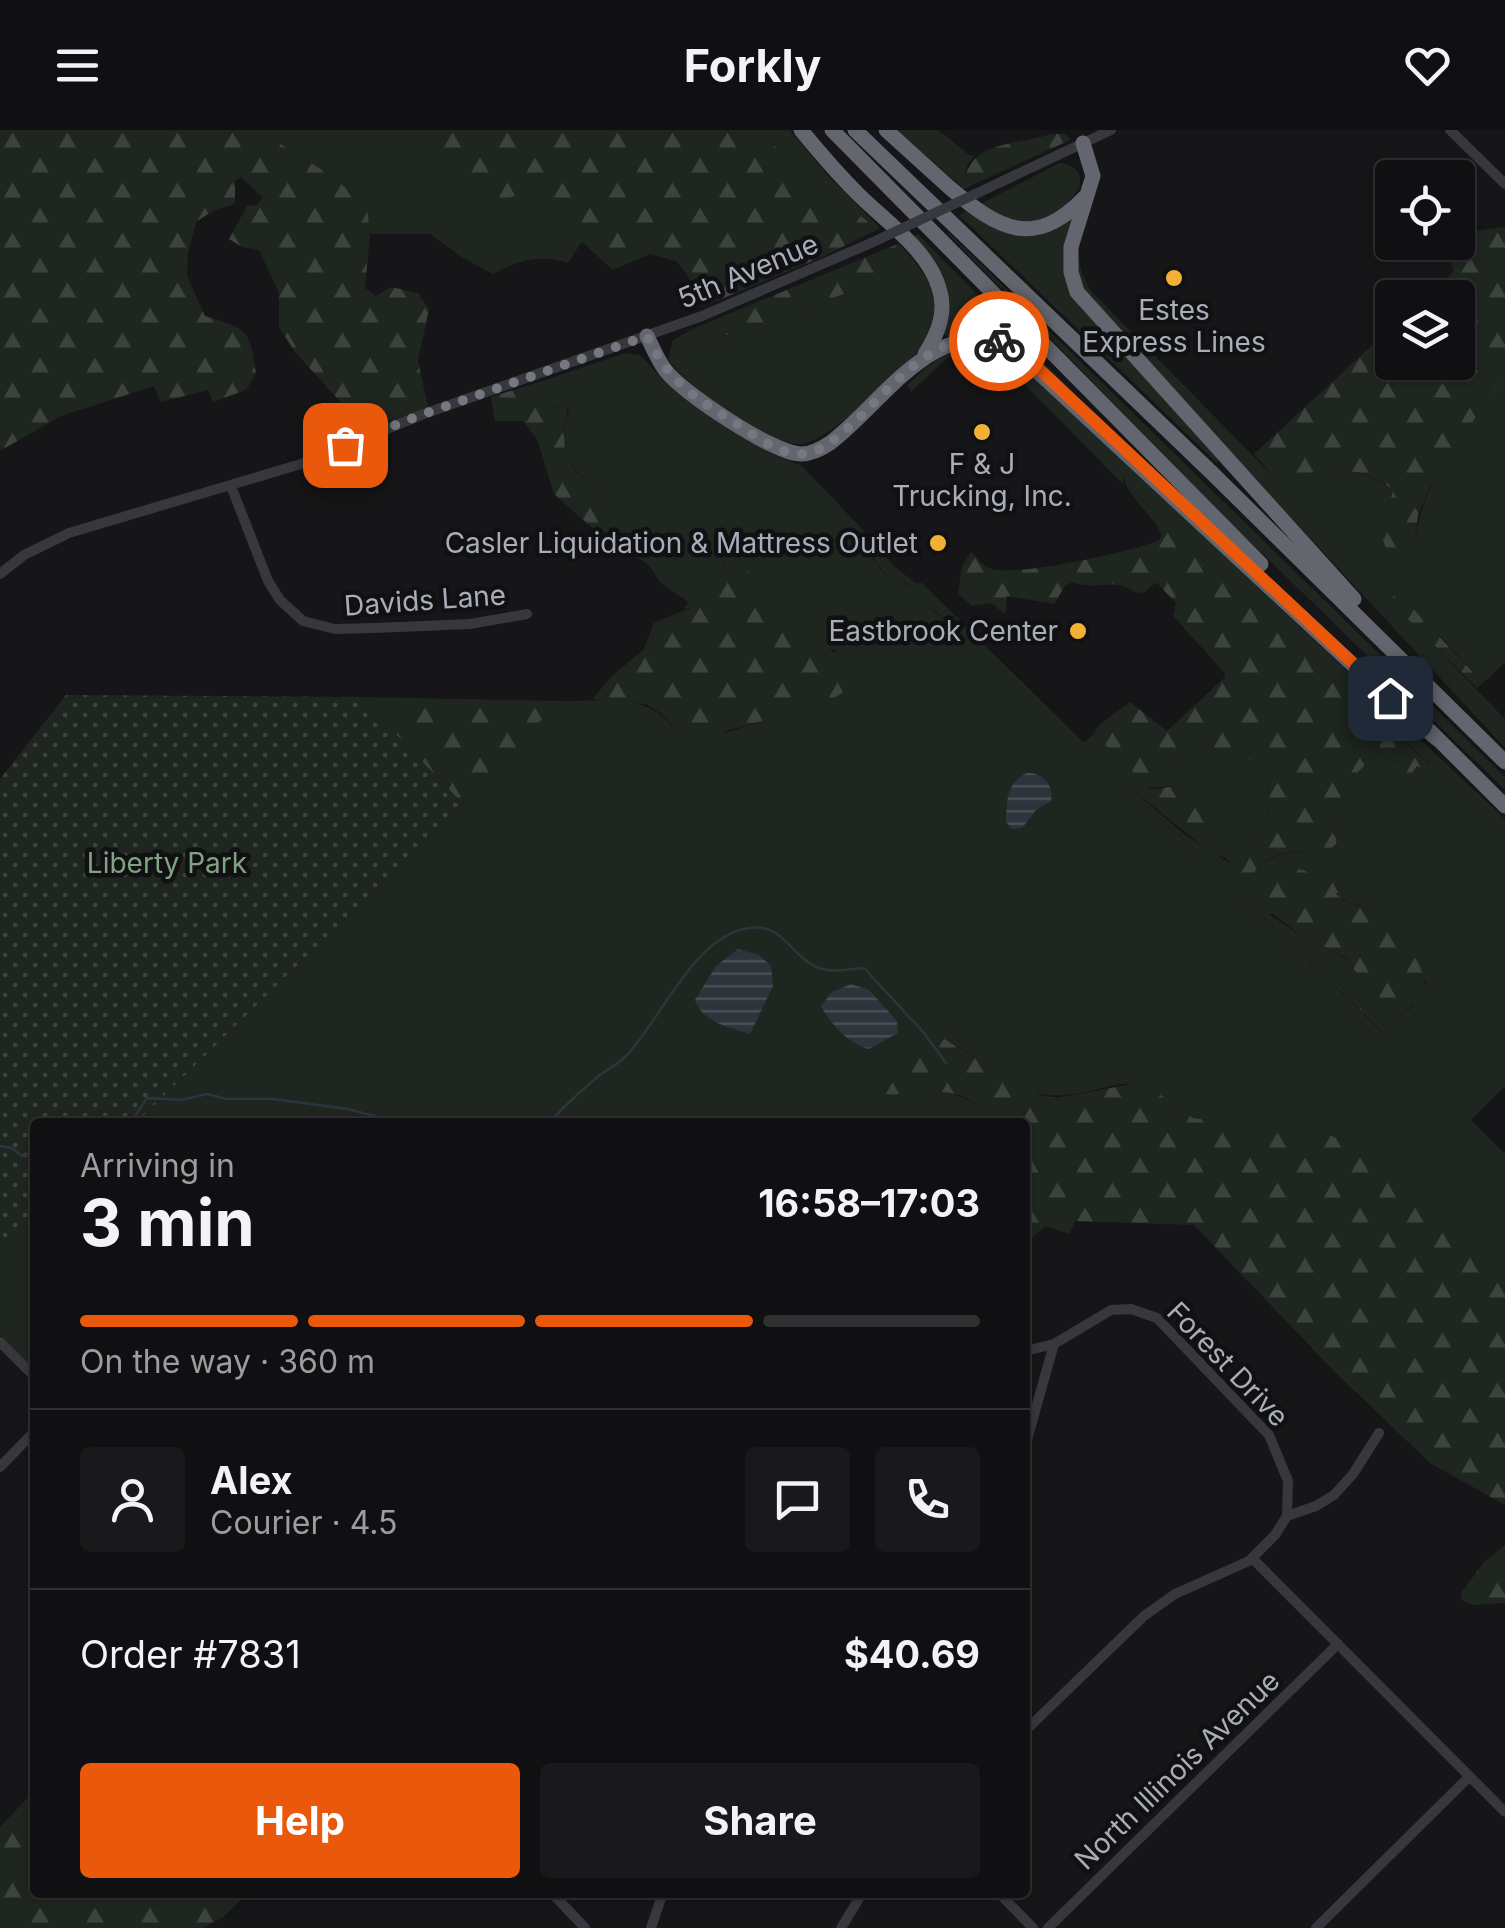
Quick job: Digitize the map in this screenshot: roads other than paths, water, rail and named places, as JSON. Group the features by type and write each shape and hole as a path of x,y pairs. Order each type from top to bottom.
{"highway":[{"path":"801,130 933,272 942,297 942,315 920,362"},
{"path":"832,130 1505,806"},
{"path":"855,130 1505,762"},
{"path":"886,130 982,215 1009,228 1029,230 1054,223 1087,196"},
{"path":"1084,143 1093,171 1070,257 1073,281 1083,300 1319,562 1461,708 1481,738"},
{"path":"647,336 666,370 682,387 769,444 800,454 816,451 837,438 920,362 952,342 969,338 996,340 1018,350 1436,738"}],"street":[{"name":"5th Avenue","path":"0,574 36,548 84,528 301,464 421,415 754,295 1110,130"},
{"path":"1450,130 1505,184"},
{"name":"Davids Lane","path":"231,486 268,581 288,608 311,624 335,629 432,626 502,621 526,614"},
{"name":"Forest Drive","path":"1030,1349 1054,1344 1111,1310 1131,1309 1157,1318 1270,1434 1288,1481 1287,1516"},
{"path":"0,1342 30,1372"},
{"path":"1030,1417 1054,1344"},
{"path":"1030,1726 1144,1616 1174,1594 1253,1559 1287,1516 1334,1495 1353,1474 1379,1433"},
{"path":"0,1468 30,1436"},
{"path":"1253,1559 1505,1812"},
{"name":"North Illinois Avenue","path":"1048,1928 1338,1644"},
{"path":"1316,1928 1470,1776"},
{"path":"557,1898 585,1928"},
{"path":"651,1928 661,1898"},
{"path":"841,1928 859,1898"},
{"path":"1004,1898 1033,1928"}],"waterway":[{"path":"554,1118 625,1057 702,955 720,939 741,929 771,931 819,968 864,968 946,1063"},
{"path":"134,1118 147,1098 182,1100 207,1094 348,1109 382,1118"},
{"path":"0,1146 12,1148 22,1156 30,1154"}],"place":[{"name":"Estes Express Lines","path":"1174,278"},
{"name":"F & J Trucking, Inc.","path":"982,432"},
{"name":"Casler Liquidation & Mattress Outlet","path":"938,543"},
{"name":"Eastbrook Center","path":"1078,631"}],"park label":[{"name":"Liberty Park","path":"167,863"}]}
